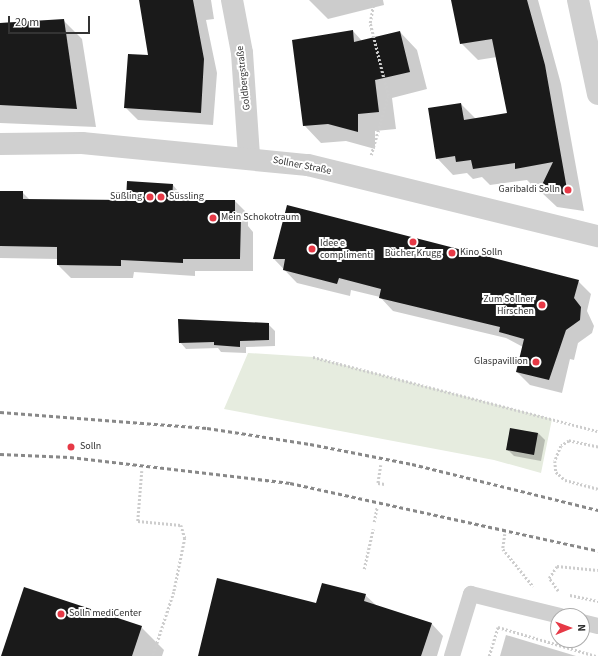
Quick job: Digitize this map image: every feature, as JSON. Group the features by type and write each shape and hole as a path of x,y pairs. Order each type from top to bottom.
{"street":[{"name":"Goldbergstraße","path":"232,0 242,53 249,157"},
{"path":"578,0 598,94"},
{"name":"Sollner Straße","path":"0,144 82,143 249,157 308,165 598,236"}],"lane":[{"path":"452,656 471,594 550,614"}],"path":[{"path":"364,179 388,96 370,23 374,0"},
{"path":"313,357 598,431"},
{"path":"598,447 569,441 561,446 554,461 556,472 565,480 598,489"},
{"path":"381,465 378,482 385,484"},
{"path":"142,471 138,521 181,525 185,538 174,592 153,656"},
{"path":"374,522 377,507"},
{"path":"364,569 373,529"},
{"path":"505,534 502,549 536,589"},
{"path":"598,570 557,566 549,578 552,587 559,592 598,601"},
{"path":"489,656 498,627 596,656"}],"shaded area":[{"path":"248,353 313,357 552,419 541,473 494,460 224,409"}],"building":[{"path":"139,0 193,0 204,59 201,113 124,108 128,54 148,55"},
{"path":"451,0 527,0 545,65 568,195 539,191 553,162 515,169 515,163 473,169 471,160 456,162 455,156 436,159 428,108 461,103 464,120 507,113 492,39 460,44"},
{"path":"64,19 77,109 0,105 0,23"},
{"path":"353,30 354,42 400,31 410,72 375,80 379,112 358,114 358,132 328,124 303,126 292,40"},
{"path":"127,181 173,184 172,200 235,200 235,218 241,218 240,259 183,259 183,263 121,260 121,266 57,265 57,247 0,246 0,191 23,191 23,199 126,200"},
{"path":"287,205 579,280 574,298 581,307 580,320 566,330 549,380 516,372 524,339 499,332 500,327 379,298 381,289 339,278 337,284 283,270 285,259 273,259"},
{"path":"178,319 269,323 269,340 240,341 240,347 214,345 214,342 179,343"},
{"path":"510,428 538,433 534,455 506,450"},
{"path":"217,578 316,603 322,583 366,594 364,601 432,623 421,656 198,656"},
{"name":"Solln mediCenter","path":"24,587 142,626 132,656 1,656"}],"railway":[{"path":"0,412 207,428 310,444 412,464 598,510"},
{"path":"0,454 70,457 290,483 598,551"}],"place":[{"name":"Garibaldi Solln","path":"568,190"},
{"name":"Süßling","path":"150,197"},
{"name":"Süssling","path":"161,197"},
{"name":"Mein Schokotraum","path":"213,218"},
{"name":"Bücher Krugg","path":"413,242"},
{"name":"Idee e complimenti","path":"312,249"},
{"name":"Kino Solln","path":"452,253"},
{"name":"Zum Sollner Hirschen","path":"542,305"},
{"name":"Glaspavillion","path":"536,362"},
{"name":"Solln","path":"71,447"},
{"name":"Solln mediCenter","path":"61,614"}]}
